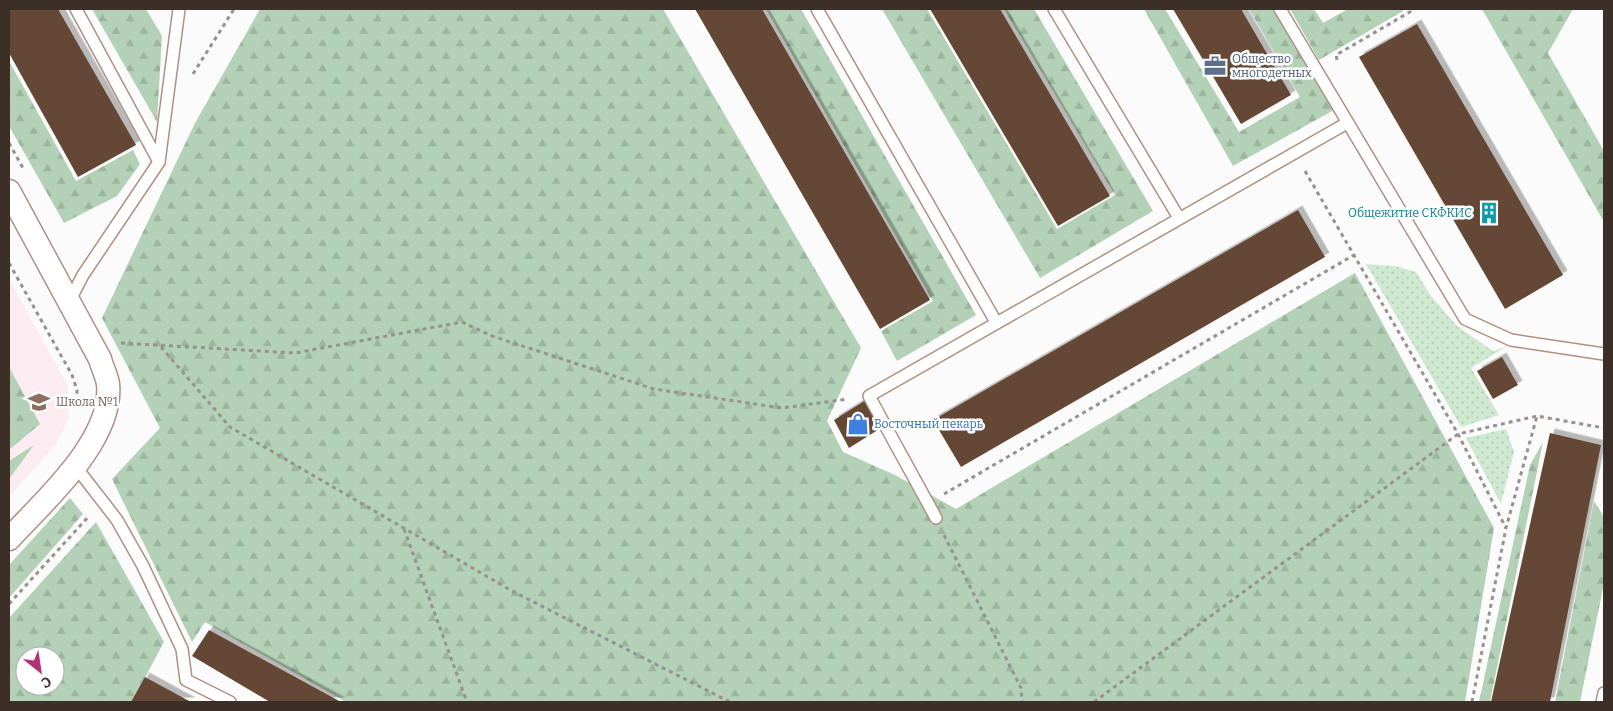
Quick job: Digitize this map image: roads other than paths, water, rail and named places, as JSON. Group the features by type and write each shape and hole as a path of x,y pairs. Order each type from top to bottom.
{"street":[{"path":"9,191 100,359 108,384 106,410 93,440 76,467 9,539"}],"lane":[{"path":"76,9 159,162"},
{"path":"69,302 83,276 159,162 179,9"},
{"path":"817,9 996,322"},
{"path":"1054,9 1178,218"},
{"path":"1280,9 1465,319 1511,340 1604,354"},
{"path":"936,518 869,396 1347,123"},
{"path":"76,467 117,520 142,566 182,649 186,680 230,702"},
{"path":"1602,702 1604,693"}],"place":[{"name":"Общество многодетных","path":"1215,66"},
{"name":"Общежитие СКФКИС","path":"1489,213"},
{"name":"Школа №1","path":"39,402"},
{"name":"Восточный пекарь","path":"858,424"}]}
